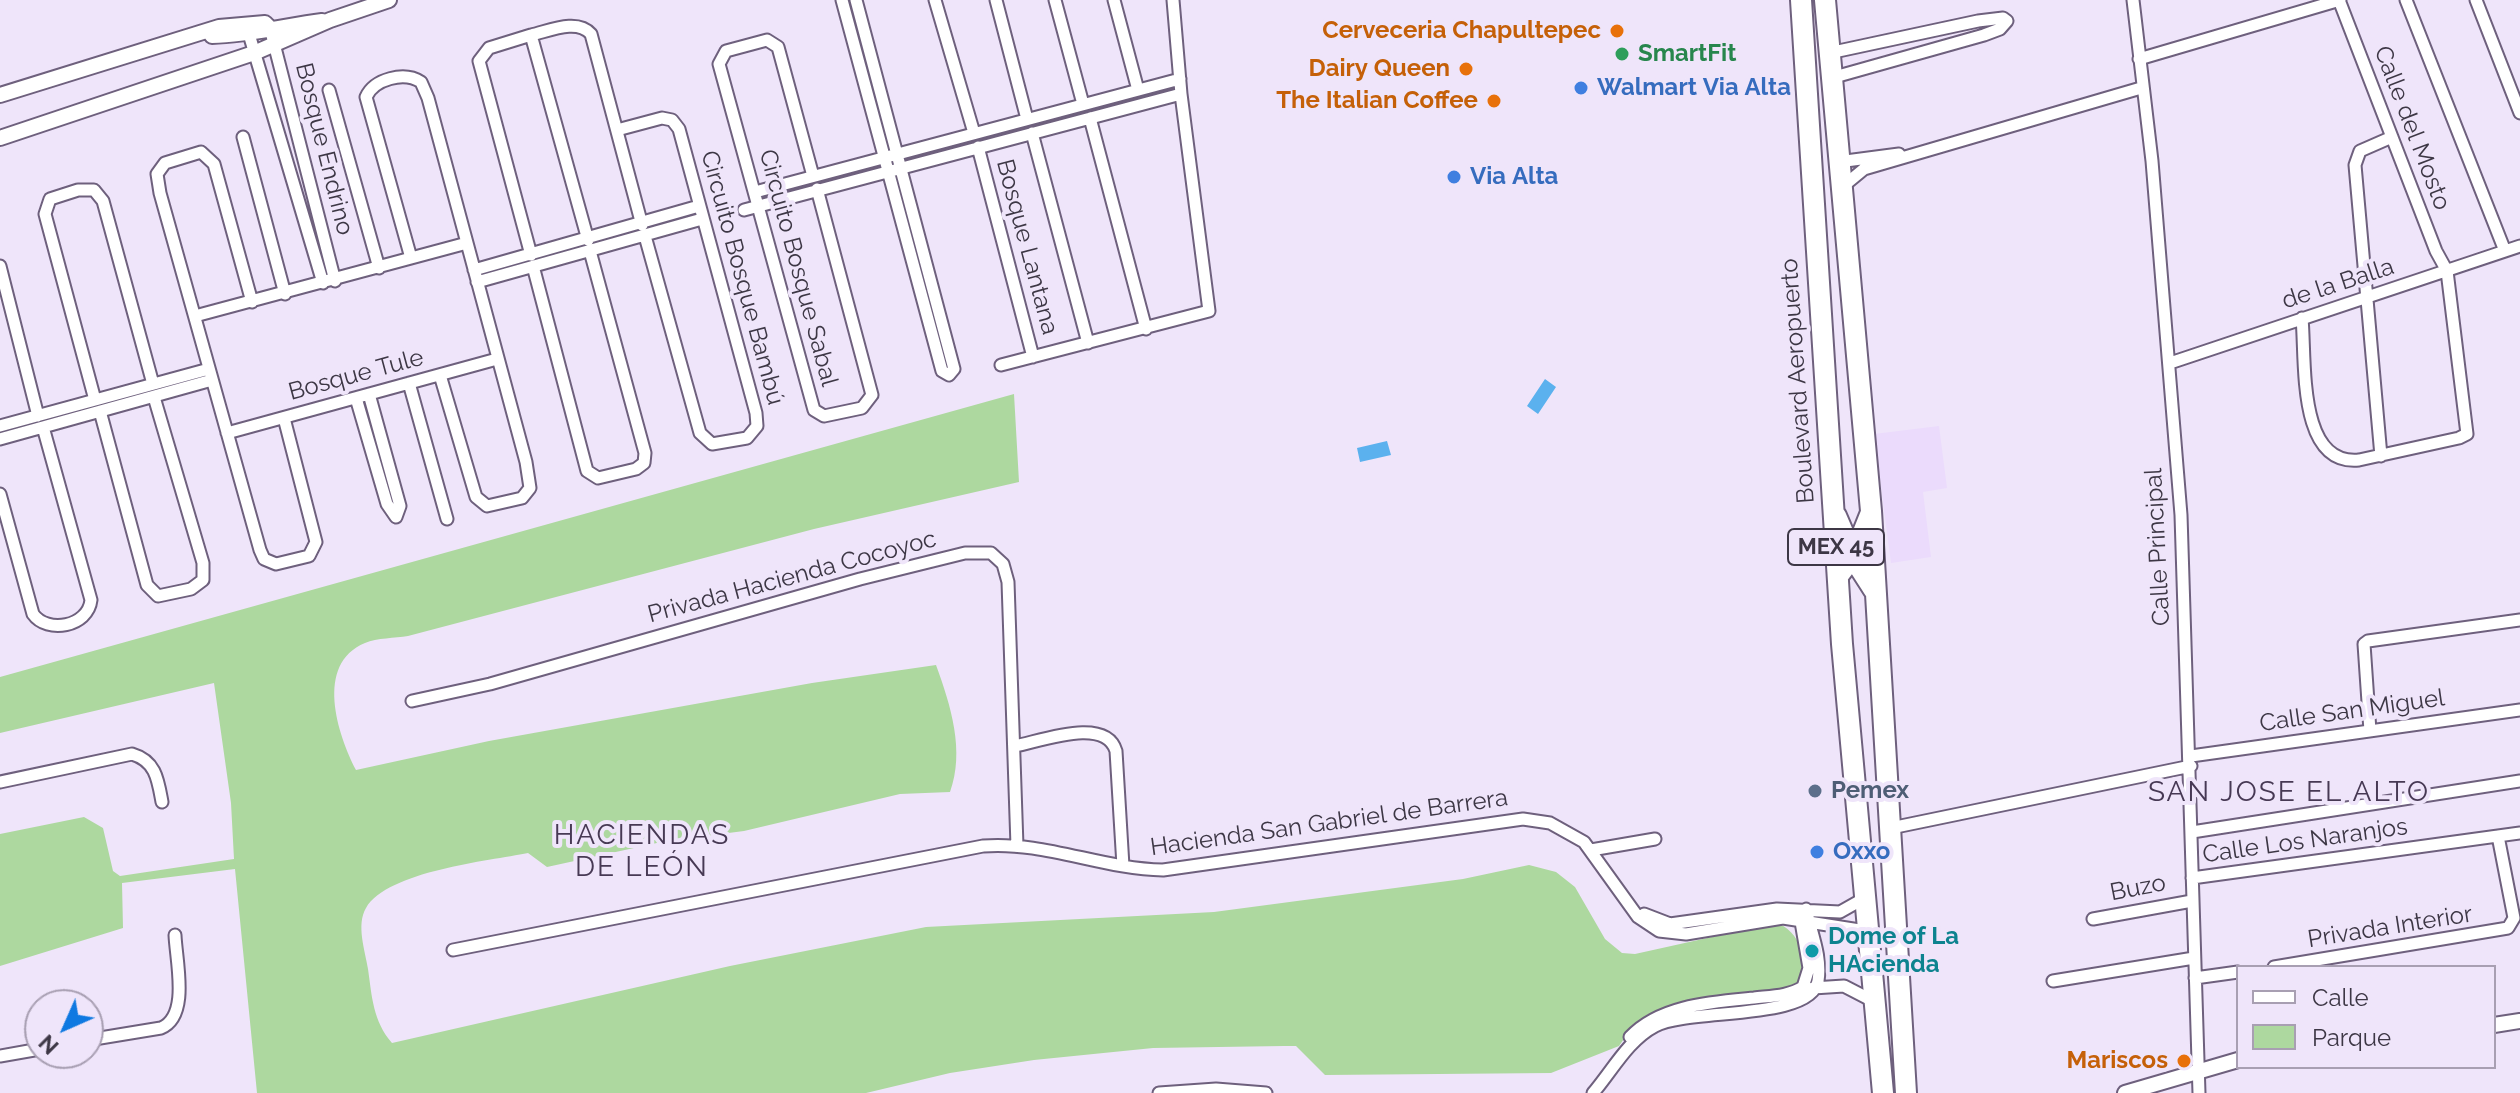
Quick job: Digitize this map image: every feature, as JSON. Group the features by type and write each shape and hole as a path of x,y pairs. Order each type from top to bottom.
{"highway":[{"name":"Boulevard Aeropuerto","path":"1801,0 1832,501 1863,899 1883,1093"},
{"name":"MEX 45","path":"1825,0 1871,511 1906,1093"},
{"path":"1832,501 1842,531 1849,539 1862,535 1871,511"},
{"path":"1838,576 1848,563 1856,562 1864,570 1877,597"}],"street":[{"path":"0,138 254,53 330,20 389,0"},
{"path":"842,0 942,371 949,375 954,369 856,0"},
{"name":"Bosque Lantana","path":"935,0 974,133"},
{"path":"996,0 1027,119"},
{"path":"1055,0 1083,104"},
{"path":"1114,0 1138,90"},
{"path":"1001,365 1204,314 1211,305 1181,94 1173,0"},
{"name":"Calle Principal","path":"2133,0 2152,161 2183,548 2199,1093"},
{"path":"2139,59 2339,0"},
{"name":"Calle del Mosto","path":"2339,0 2436,251 2447,271 2467,434 2381,456"},
{"path":"2406,0 2505,251"},
{"path":"2476,0 2520,113"},
{"path":"1829,53 1978,21 2003,18 2007,21 2000,29 1984,35 1831,78"},
{"path":"200,36 249,34 330,20"},
{"path":"0,95 240,23 265,23 270,28"},
{"name":"Circuito Bosque Bambú","path":"531,35 572,26 587,29 595,44 617,130 644,230 703,438 718,444 747,438 755,431 758,420 679,129 672,120 662,118 617,130"},
{"name":"Bosque Endrino","path":"270,28 329,282"},
{"name":"Bosque Endrino","path":"249,34 329,282"},
{"path":"531,35 589,246 645,453 644,463 636,469 598,478 587,471 479,61 489,48 531,35"},
{"name":"Circuito Bosque Sabal","path":"813,176 778,47 767,40 726,51 719,64 814,410 824,416 862,408 872,395 817,189"},
{"path":"411,258 367,105 368,91 378,83 409,76 424,88 530,481 527,492 516,501 487,506 476,497 440,375"},
{"path":"755,192 1180,79"},
{"path":"1840,188 1858,172 2141,88"},
{"path":"329,90 379,268"},
{"path":"744,210 1181,94"},
{"path":"1090,118 1146,329"},
{"path":"1032,133 1088,343"},
{"path":"243,137 285,294"},
{"path":"2302,318 2311,425 2329,453 2348,461 2381,456 2355,159 2360,151 2392,137"},
{"name":"Bosque Lantana","path":"978,147 1033,357"},
{"path":"1838,162 1923,151"},
{"path":"252,302 214,164 206,154 192,153 165,163 157,174 227,433 264,559 276,564 303,558 316,547 316,534 284,418"},
{"path":"78,190 94,190 103,201 153,390 203,563 203,580 191,589 158,596 147,585 97,405 44,210 50,199 78,190"},
{"path":"644,230 699,206"},
{"path":"476,276 644,230 702,219"},
{"path":"195,316 467,243"},
{"name":"de la Balla","path":"2170,363 2520,246"},
{"path":"0,266 91,600 91,607 80,619 46,627 33,614 0,494"},
{"name":"Bosque Tule","path":"227,433 497,359"},
{"path":"0,439 41,422 97,405 211,375"},
{"path":"409,383 447,519"},
{"path":"356,398 387,504 396,517 400,506 369,394"},
{"path":"0,426 41,422"},
{"name":"Privada Hacienda Cocoyoc","path":"412,701 490,684 860,579 982,552 997,557 1008,582 1017,846"},
{"path":"2370,731 2364,644 2368,641 2520,620"},
{"name":"Calle San Miguel","path":"1891,828 2191,761 2520,710"},
{"path":"1015,746 1086,733 1102,733 1112,740 1116,751 1123,866"},
{"path":"0,782 132,754 150,763 157,775 162,802"},
{"path":"2192,832 2520,781"},
{"name":"Hacienda San Gabriel de Barrera","path":"453,950 983,846 1017,846 1123,866 1163,870 1523,819 1550,823 1590,846"},
{"name":"Calle Los Naranjos","path":"2192,878 2520,833"},
{"name":"Privada Interior","path":"2287,965 2478,935 2513,926 2498,836"},
{"path":"1590,846 1655,839"},
{"path":"1590,846 1634,905 1655,921 1670,924 1783,918 1866,931"},
{"path":"1725,921 1802,909 1840,912 1863,899"},
{"name":"Buzo","path":"2093,919 2192,901"},
{"path":"1593,1093 1631,1035 1650,1019 1736,1005 1794,1005 1811,986 1818,960 1802,909"},
{"path":"104,1037 161,1028 171,1023 178,1004 175,935"},
{"path":"2053,981 2194,958"},
{"path":"2195,978 2236,972"},
{"path":"1811,986 1844,986 1875,1002"},
{"path":"2496,1025 2520,1021"},
{"path":"0,1056 24,1052"},
{"path":"2125,1093 2236,1060"},
{"path":"1584,1093 1608,1069"},
{"path":"1159,1093 1216,1089 1266,1093"}],"shaded area":[{"path":"1939,426 1947,488 1923,492 1931,557 1891,563 1874,434"}],"green space":[{"path":"1014,394 1019,482 814,529 408,636 370,641 349,653 335,683 335,701 337,720 356,770 489,741 812,683 936,665 951,712 956,745 950,792 900,794 744,831 666,841 547,867 528,853 440,870 395,885 378,895 366,908 361,930 374,1008 392,1043 730,966 926,927 1214,912 1463,879 1529,865 1556,872 1575,887 1605,939 1622,953 1635,954 1775,923 1784,926 1801,949 1804,968 1799,986 1669,1007 1634,1024 1619,1046 1551,1073 1325,1075 1296,1046 1153,1048 1034,1060 950,1073 866,1093 257,1093 235,869 122,883 123,928 0,966 0,834 84,817 103,828 113,871 120,876 234,859 231,803 214,683 0,733 0,677"}],"water":[{"path":"1545,379 1556,387 1538,414 1527,406"},
{"path":"1387,441 1391,455 1360,462 1357,448"}],"place":[{"name":"Cerveceria Chapultepec","path":"1617,31"},
{"name":"SmartFit","path":"1622,54"},
{"name":"Dairy Queen","path":"1466,69"},
{"name":"Walmart Via Alta","path":"1581,88"},
{"name":"The Italian Coffee","path":"1494,101"},
{"name":"Via Alta","path":"1454,177"},
{"name":"Pemex","path":"1815,791"},
{"name":"Oxxo","path":"1817,852"},
{"name":"Dome of La HAcienda","path":"1812,951"},
{"name":"Mariscos","path":"2184,1061"}],"district":[{"name":"SAN JOSE EL ALTO","path":"2289,793"},
{"name":"HACIENDAS DE LEÓN","path":"642,852"}]}
